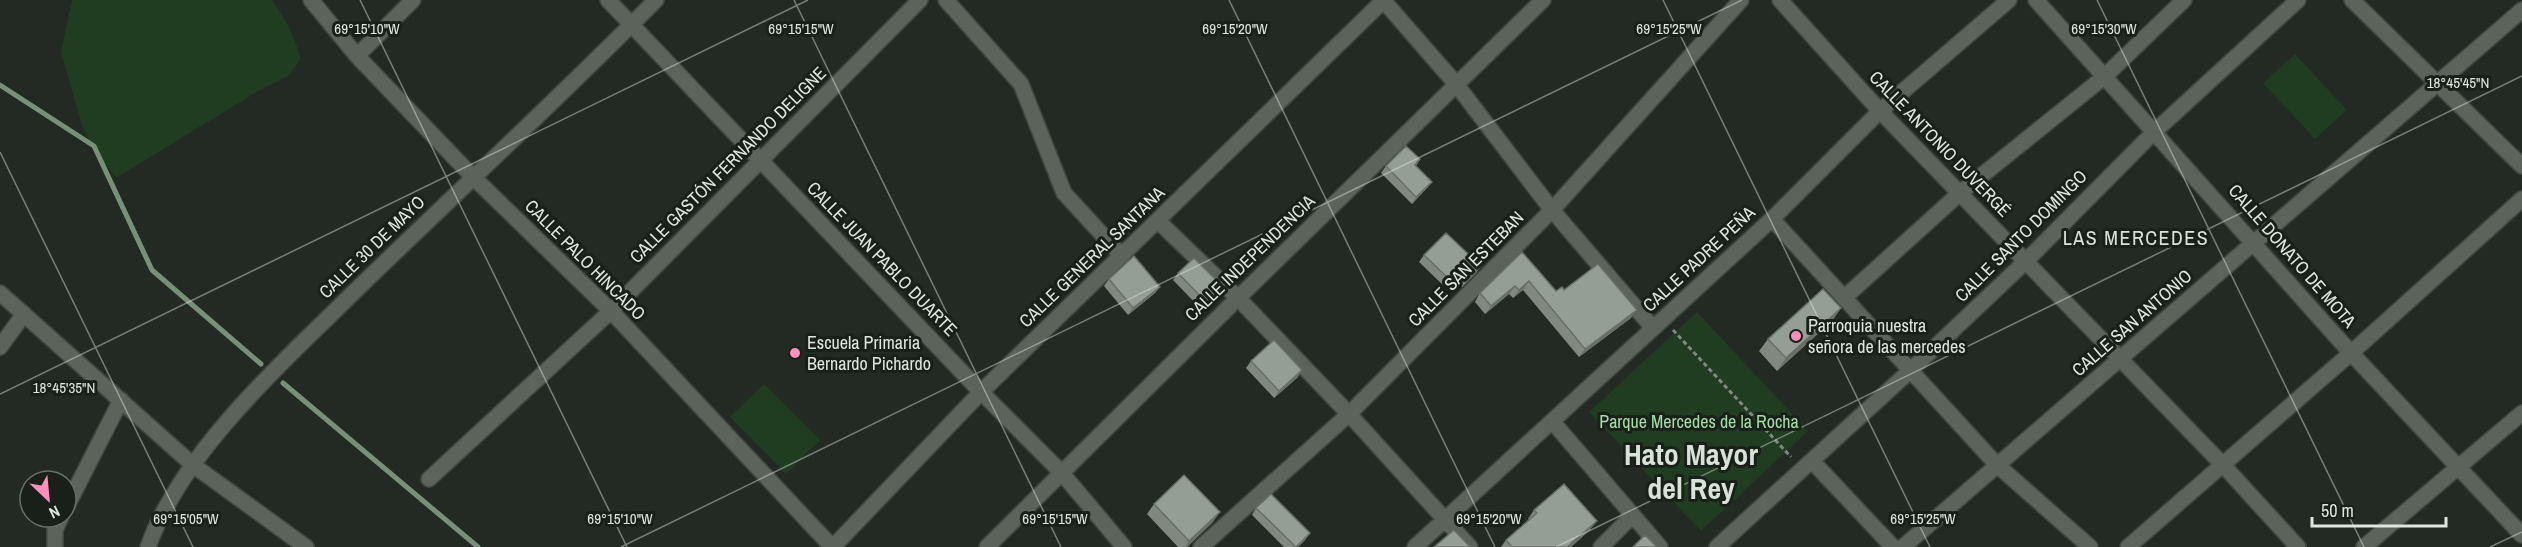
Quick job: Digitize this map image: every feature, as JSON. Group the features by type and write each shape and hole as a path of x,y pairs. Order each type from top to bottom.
{"street":[{"name":"CALLE PALO HINCADO","path":"311,0 357,56 472,176 611,311 832,547"},
{"path":"357,56 413,0"},
{"name":"CALLE JUAN PABLO DUARTE","path":"608,0 981,392 1061,472 1124,547"},
{"name":"CALLE 30 DE MAYO","path":"148,547 157,522 194,465 259,386 472,176 656,0"},
{"name":"CALLE GASTÓN FERNANDO DELIGNE","path":"429,479 611,311 920,0"},
{"path":"946,0 1021,84 1064,193 1122,256"},
{"path":"1383,0 1456,84 1552,210 1658,324"},
{"name":"CALLE GENERAL SANTANA","path":"832,547 981,392 1383,0"},
{"name":"CALLE INDEPENDENCIA","path":"987,547 1543,0"},
{"name":"CALLE SAN ESTEBAN","path":"1201,547 1349,414 1552,210 1742,0"},
{"name":"CALLE ANTONIO DUVERGÉ","path":"1780,0 1880,111 2223,465 2298,547"},
{"name":"CALLE PADRE PEÑA","path":"1415,547 1772,219 1880,111 2009,0"},
{"name":"CALLE DONATO DE MOTA","path":"2036,0 2351,353 2522,535"},
{"path":"1845,297 1960,193 2104,76 2184,0"},
{"name":"CALLE SANTO DOMINGO","path":"1718,547 1912,369 2025,262 2154,132 2298,0"},
{"path":"2352,0 2522,166"},
{"name":"CALLE SAN ANTONIO","path":"1903,547 2438,82 2518,7"},
{"path":"2128,547 2520,205"},
{"path":"1772,219 1912,369 1997,465 2090,547"},
{"path":"1158,221 1238,298 1447,518 1470,547"},
{"path":"0,293 194,465 284,540 306,547"},
{"path":"0,347 24,314"},
{"path":"78,484 121,400"},
{"path":"2364,547 2522,413"},
{"path":"1552,421 1660,547"},
{"path":"1807,465 1893,547"},
{"path":"1601,547 1633,515"},
{"path":"55,529 55,547"}],"path":[{"path":"1658,324 1807,465"}],"green space":[{"path":"72,0 272,0 289,28 301,59 288,76 260,90 116,178 92,146 82,126 61,52"},
{"path":"2295,54 2347,110 2315,139 2263,83"},
{"name":"Parque Mercedes de la Rocha","path":"1697,312 1808,431 1701,531 1589,412"},
{"path":"764,384 820,440 786,474 730,417"}],"building":[{"path":"1406,146 1420,159 1415,165 1432,182 1416,197 1386,166"},
{"path":"1446,233 1481,266 1467,280 1458,270 1449,279 1424,255"},
{"path":"1522,252 1556,291 1562,287 1564,290 1598,264 1637,310 1585,349 1529,281 1519,290 1515,286 1491,306 1480,293"},
{"path":"1134,256 1160,287 1133,308 1109,279"},
{"path":"1194,258 1223,287 1207,303 1178,273"},
{"name":"Parroquia nuestra señora de las mercedes","path":"1823,289 1841,308 1786,358 1768,339"},
{"path":"1274,340 1302,370 1279,391 1251,361"},
{"path":"1184,475 1220,512 1189,541 1154,504"},
{"path":"1564,484 1597,521 1567,547 1512,547 1506,540 1537,513 1534,510"},
{"path":"1271,494 1310,533 1296,547 1256,508"},
{"path":"1454,530 1470,547 1434,547"},
{"path":"1645,535 1657,547 1633,547"}],"waterway":[{"path":"0,85 94,146 152,270 261,364"},
{"path":"283,383 478,547"}],"place":[{"name":"Parroquia nuestra señora de las mercedes","path":"1796,336"},
{"name":"Escuela Primaria Bernardo Pichardo","path":"795,353"}],"district":[{"name":"LAS MERCEDES","path":"2136,238"},
{"name":"Hato Mayor del Rey","path":"1691,472"}]}
